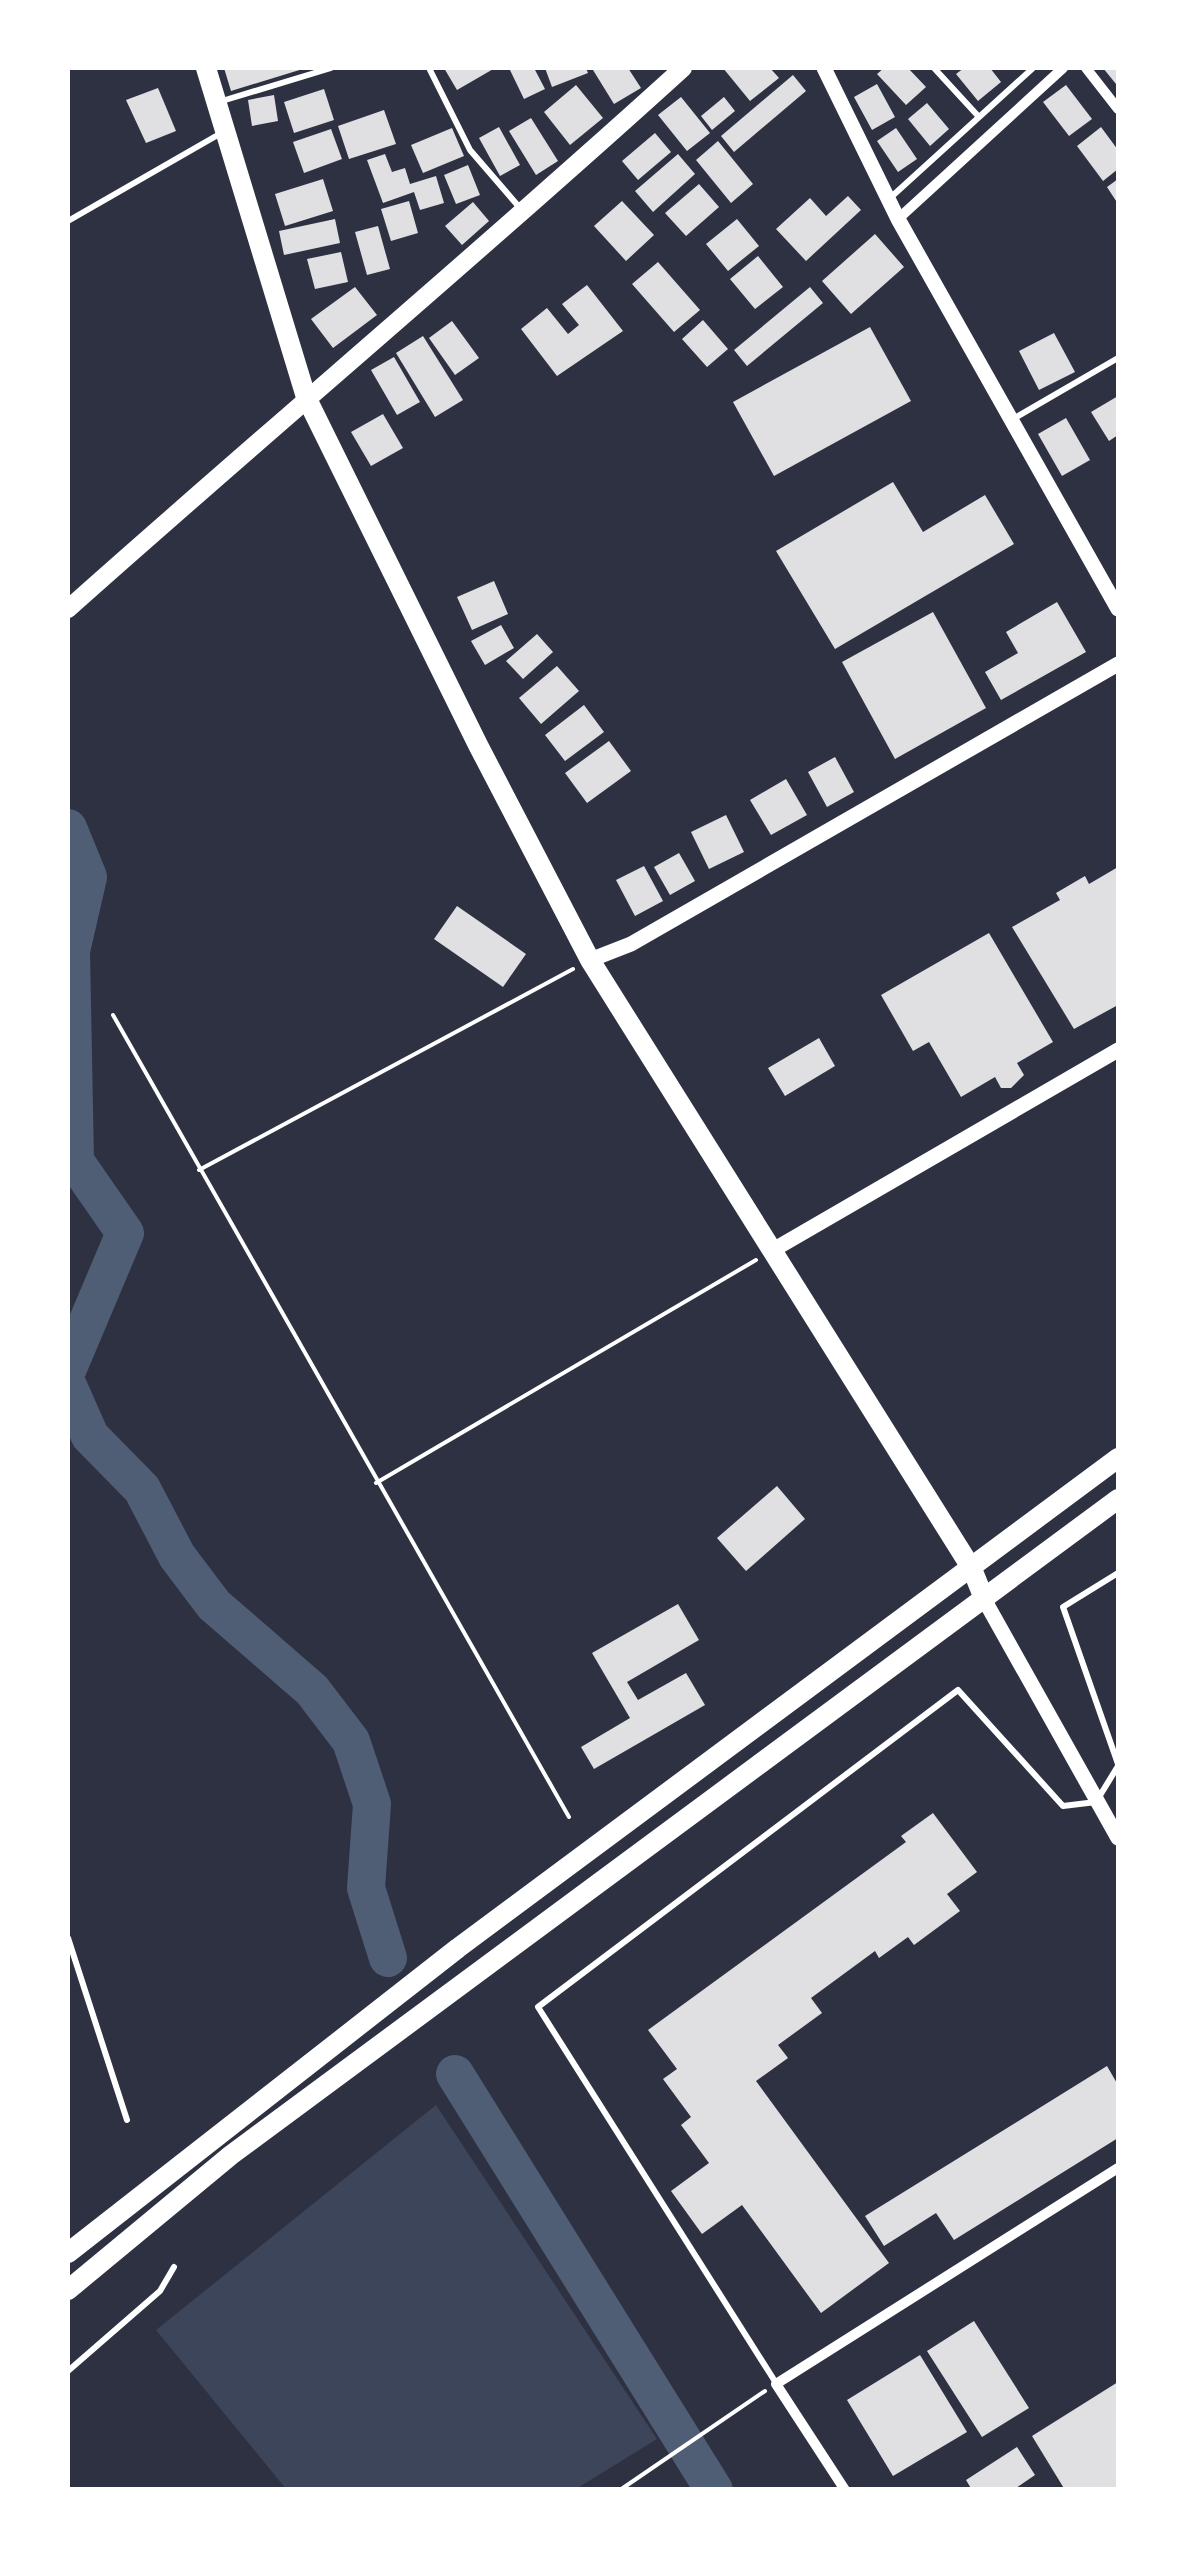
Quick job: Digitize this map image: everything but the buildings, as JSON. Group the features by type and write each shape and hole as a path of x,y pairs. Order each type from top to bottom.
{"main road":[{"path":"206,68 306,398 590,960 972,1568 986,1601"},
{"path":"68,608 524,213 683,68"},
{"path":"68,2253 458,1948 1118,1458"},
{"path":"68,2290 231,2155 986,1601 1118,1499"}],"street":[{"path":"824,68 898,220 1118,609"},
{"path":"898,220 1063,68"},
{"path":"1086,68 1118,105"},
{"path":"590,960 631,944 1118,664"},
{"path":"773,1250 1118,1050"},
{"path":"986,1601 1118,1838"},
{"path":"845,2490 776,2384 1118,2168"}],"lane":[{"path":"215,104 331,68"},
{"path":"429,68 470,150 524,213"},
{"path":"934,68 979,117"},
{"path":"888,200 1033,68"},
{"path":"68,221 224,131"},
{"path":"1012,420 1118,358"},
{"path":"776,2384 538,2006 958,1690 1063,1806 1096,1802 1118,1765 1062,1608 1118,1573"},
{"path":"68,1938 127,2120"},
{"path":"68,2371 160,2291 174,2267"}],"path":[{"path":"200,1170 590,960"},
{"path":"113,1015 568,1817"},
{"path":"376,1483 773,1250"},
{"path":"620,2489 750,2400"}],"shaded area":[{"path":"436,2105 657,2439 576,2489 286,2489 156,2330"}],"waterway":[{"path":"68,828 88,877 71,951 75,1161 125,1233 68,1368"},
{"path":"68,1386 90,1436 142,1489 177,1556 214,1605 312,1690 351,1741 372,1804 366,1888 388,1958"},
{"path":"455,2074 714,2490"}]}
